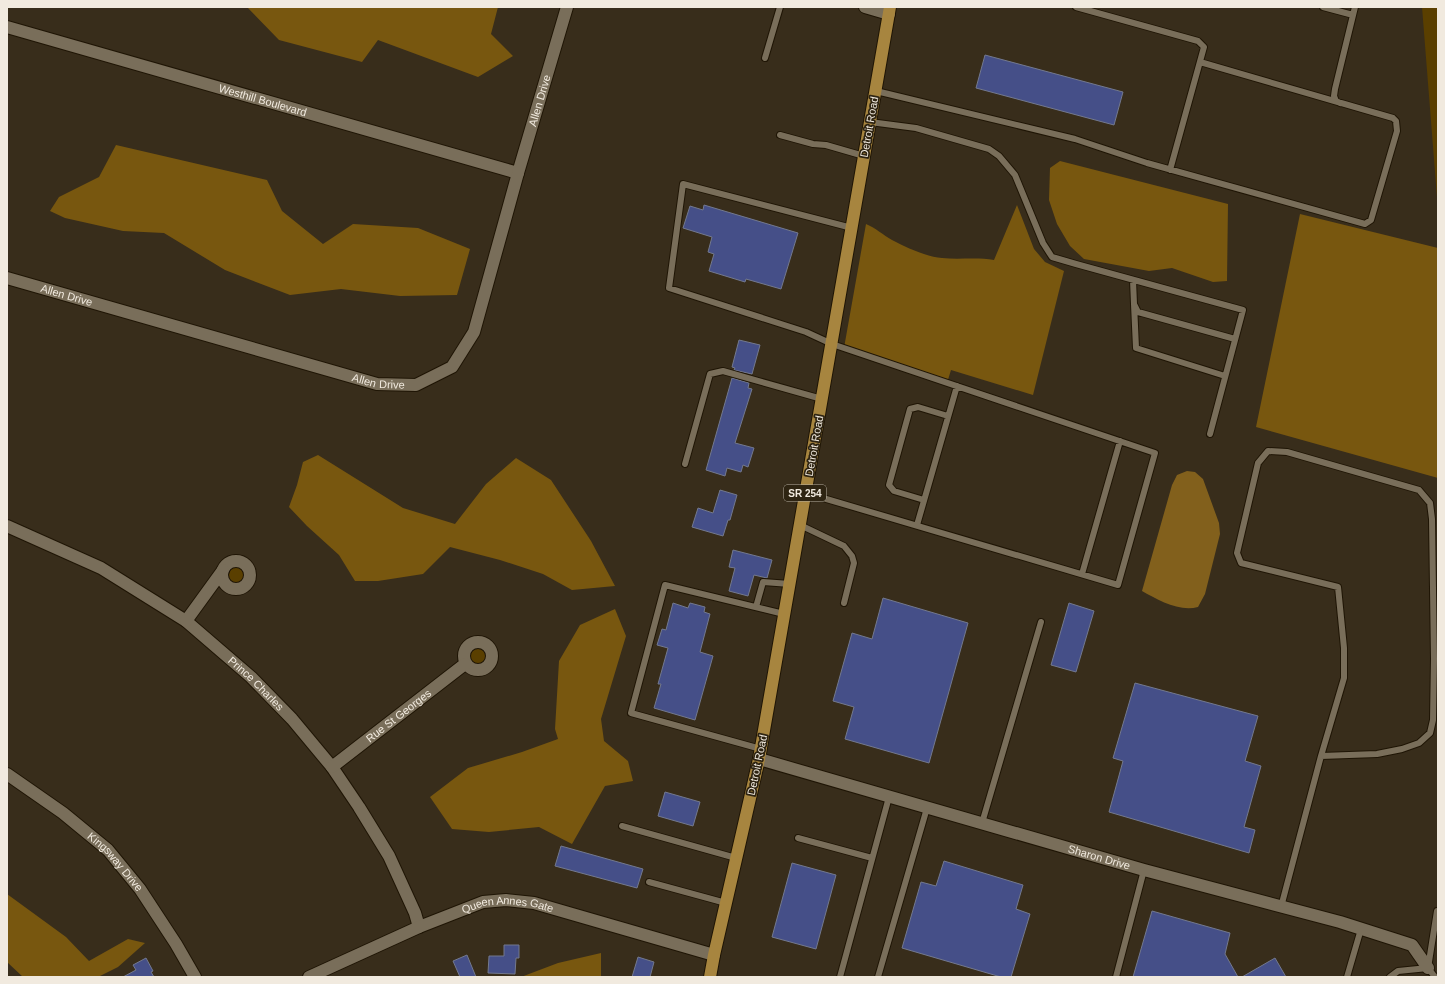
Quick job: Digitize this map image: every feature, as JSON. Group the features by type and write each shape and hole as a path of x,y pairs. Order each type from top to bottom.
{"main road":[{"name":"Detroit Road","path":"710,977 760,754 890,11"}],"street":[{"name":"Allen Drive","path":"7,278 378,384 416,385 452,367 474,332 518,173 568,7"},
{"path":"864,7 890,11"},
{"name":"Westhill Boulevard","path":"7,27 518,173"},
{"name":"Prince Charles","path":"7,526 101,568 186,621 251,677 292,719 332,767 359,807 388,856 415,913 419,927"},
{"path":"186,621 223,570"},
{"name":"Rue St Georges","path":"332,767 465,664"},
{"name":"Sharon Drive","path":"760,754 889,797 1144,870 1361,929 1412,945 1431,973"},
{"name":"Kingsway Drive","path":"7,774 63,813 108,850 140,889 176,944 195,977"},
{"name":"Queen Annes Gate","path":"311,977 419,927 483,902 506,900 534,903 714,955"}],"lane":[{"path":"765,58 780,7"},
{"path":"1076,7 1198,41 1204,47 1170,170"},
{"path":"1323,7 1353,15"},
{"path":"1343,104 1336,101 1334,96 1355,7"},
{"path":"876,92 1075,139 1170,170 1365,224 1371,220 1397,131 1397,124 1394,118 1200,62"},
{"path":"870,122 916,128 989,149 999,156 1015,175 1043,243 1052,257 1243,310 1210,434"},
{"path":"780,135 813,144 826,145 864,156"},
{"path":"806,493 1118,585 1155,453 832,344 806,332 669,288 683,184 852,228"},
{"path":"1133,280 1136,348 1225,376"},
{"path":"1134,304 1138,312 1235,339"},
{"path":"685,464 710,374 723,371 822,399"},
{"path":"917,525 957,386"},
{"path":"924,500 894,492 889,485 910,409 918,408 948,416"},
{"path":"1082,574 1120,441"},
{"path":"1281,907 1321,756 1344,678 1344,648 1338,588 1241,563 1237,553 1258,463 1268,451 1287,452 1419,490 1430,503 1432,519 1434,659 1433,720 1430,732 1419,743 1396,750 1377,754 1321,756"},
{"path":"800,526 844,546 852,556 854,563 844,603"},
{"path":"756,607 763,582 790,584"},
{"path":"760,754 632,713 665,585 784,614"},
{"path":"982,823 1041,622"},
{"path":"840,977 889,797"},
{"path":"878,977 927,808"},
{"path":"622,826 736,858"},
{"path":"798,838 872,858"},
{"path":"1116,977 1144,870"},
{"path":"649,882 726,903"},
{"path":"1390,977 1398,971 1431,973 1437,911"},
{"path":"1347,977 1361,929"}],"shaded area":[{"path":"247,7 498,7 491,34 513,56 478,77 378,40 362,62 279,40"},
{"path":"1422,7 1438,7 1438,210"},
{"path":"116,145 267,180 282,211 323,244 353,224 418,228 470,249 457,295 400,296 341,289 290,295 225,270 164,233 123,231 65,218 50,211 59,197 99,177"},
{"path":"1060,161 1228,204 1227,281 1213,282 1172,268 1149,271 1084,259 1070,246 1057,224 1049,200 1050,168"},
{"path":"1017,205 1034,249 1045,262 1064,271 1033,395 951,370 947,383 844,348 866,224 897,243 930,256 948,259 994,260"},
{"path":"1300,214 1438,248 1438,478 1256,427"},
{"path":"318,455 403,508 455,524 486,484 516,458 551,480 591,541 615,586 572,590 543,574 500,560 450,547 423,574 378,581 355,581 339,555 307,526 289,507 303,462"},
{"path":"1187,471 1195,472 1203,479 1219,523 1220,534 1205,594 1198,607 1183,608 1176,607 1142,591 1172,485 1177,475"},
{"path":"237,567 243,569 245,575 243,581 237,583 231,581 229,575 231,569"},
{"path":"615,609 626,636 601,719 604,741 628,761 633,781 605,786 572,844 539,827 489,832 452,829 430,797 468,768 522,752 558,739 555,729 559,661 580,625"},
{"path":"478,649 484,651 486,657 484,663 478,665 472,663 470,657 472,651"},
{"path":"7,894 66,937 89,961 128,939 145,943 118,967 98,977 23,977 7,962"},
{"path":"601,953 601,977 521,977 558,963"}],"building":[{"path":"985,55 1123,92 1114,125 976,88"},
{"path":"704,205 798,233 781,289 746,279 745,282 709,271 714,254 708,252 712,237 683,228 690,206 703,210"},
{"path":"739,340 760,345 752,374 734,370 735,368 732,367"},
{"path":"732,378 749,383 748,388 752,389 735,443 754,448 748,467 743,465 741,472 727,468 725,476 706,470"},
{"path":"720,490 737,495 730,520 728,520 723,536 692,527 698,508 713,513"},
{"path":"733,550 772,560 767,578 754,575 748,596 729,591 735,568 729,567"},
{"path":"883,598 968,623 929,763 845,739 854,707 833,701 852,633 872,639"},
{"path":"673,603 688,608 690,603 705,607 704,612 710,614 700,652 713,656 695,720 654,708 661,684 658,684 668,648 657,645 662,629 666,630"},
{"path":"1069,603 1094,611 1076,672 1051,665"},
{"path":"1135,683 1258,716 1245,761 1261,766 1244,827 1255,830 1249,853 1109,812 1123,761 1113,758"},
{"path":"665,792 700,802 693,826 658,816"},
{"path":"561,846 643,869 637,888 555,866"},
{"path":"944,861 1023,885 1016,909 1030,914 1011,977 1001,977 902,948 921,882 936,886"},
{"path":"792,863 836,875 816,949 772,937"},
{"path":"1152,911 1230,933 1225,954 1238,977 1133,977"},
{"path":"504,945 519,945 519,958 516,958 515,974 488,973 489,956 504,956"},
{"path":"467,955 476,977 460,977 453,961"},
{"path":"638,957 654,962 650,977 632,977"},
{"path":"146,958 153,971 151,972 154,977 123,977 136,970 133,965"},
{"path":"1275,958 1286,977 1242,977"}]}
